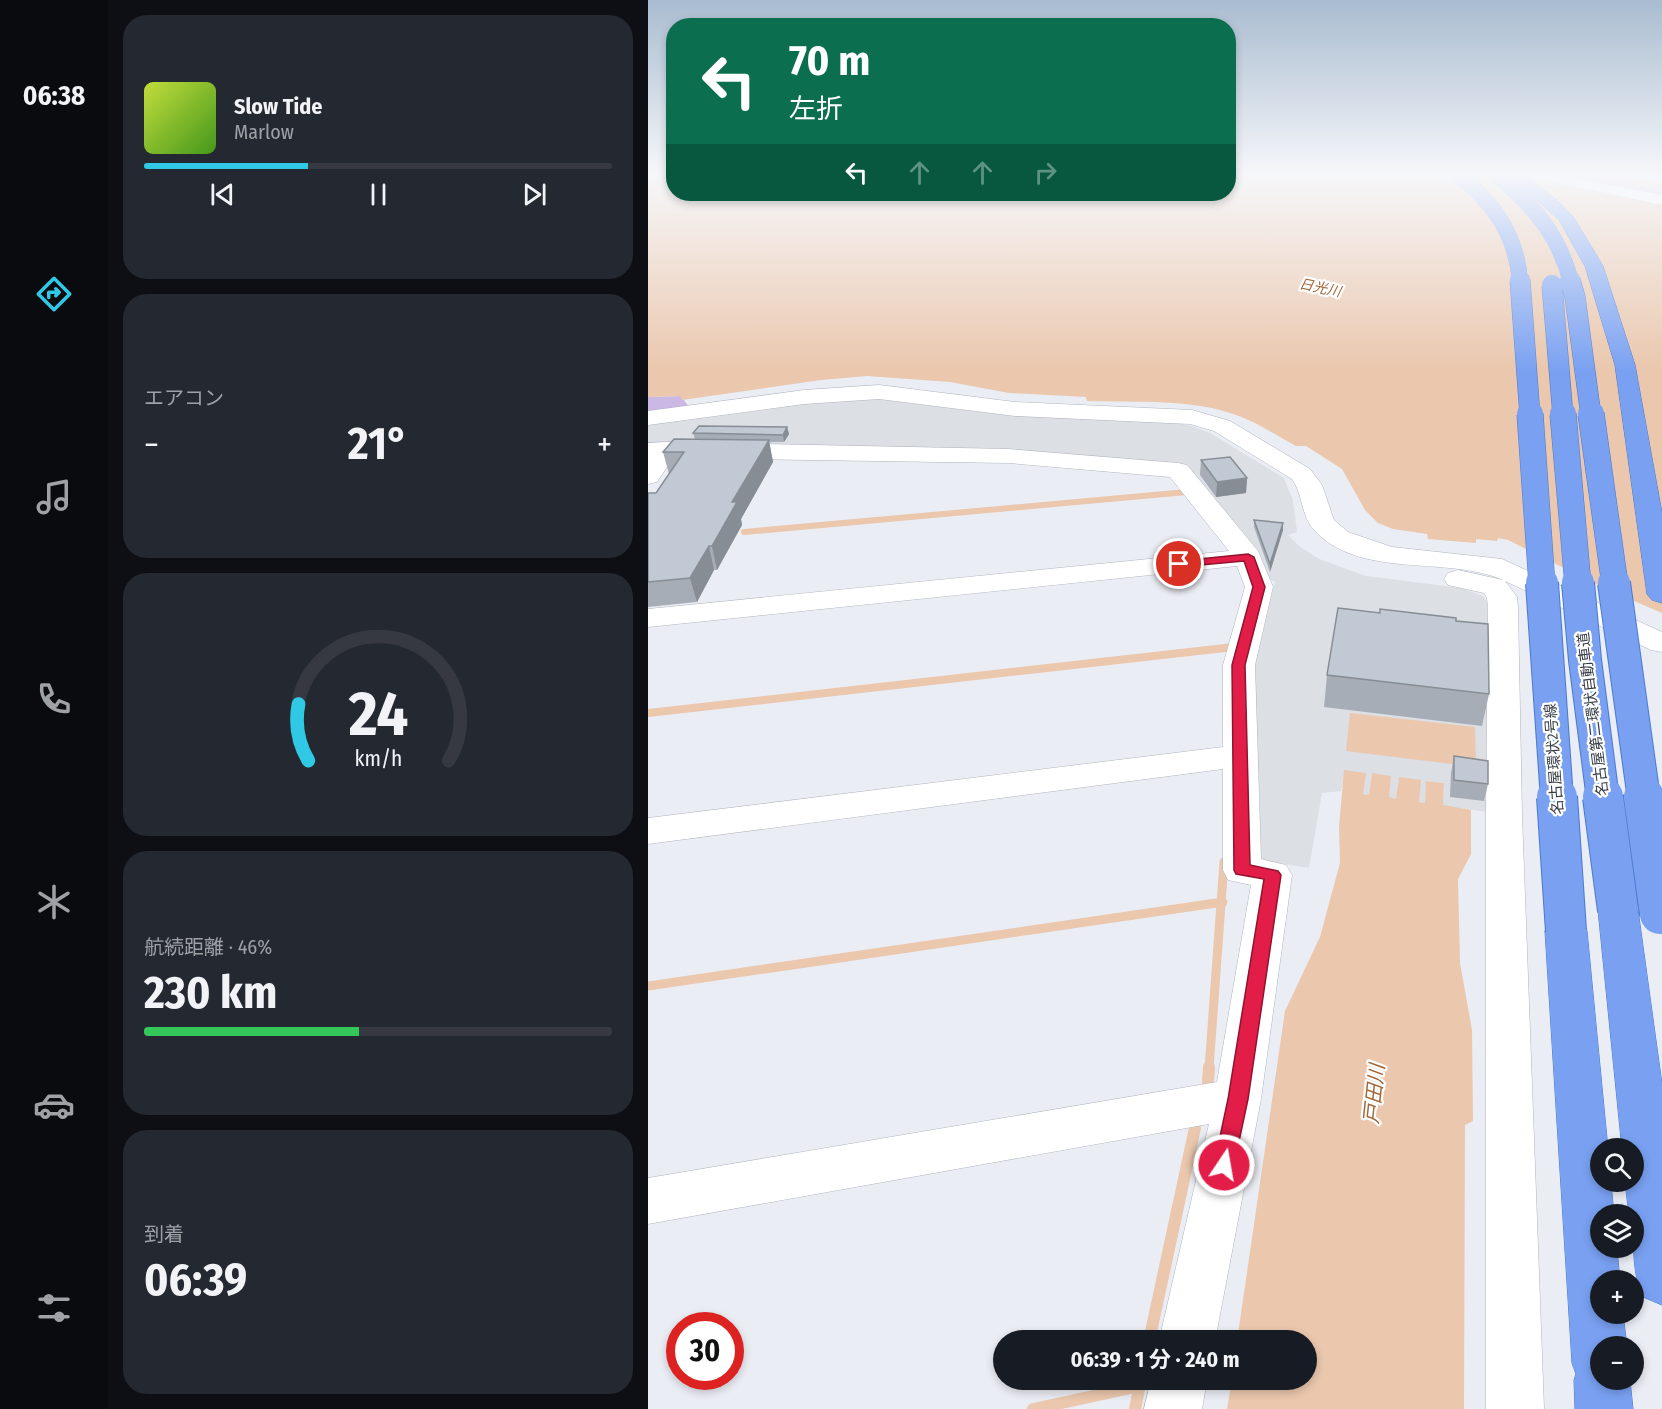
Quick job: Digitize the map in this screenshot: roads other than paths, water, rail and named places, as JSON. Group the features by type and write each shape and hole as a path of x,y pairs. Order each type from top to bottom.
{"highway":[{"name":"名古屋環状2号線","path":"1513,241 1519,263 1566,931 1598,1336"},
{"name":"名古屋第二環状自動車道","path":"1536,241 1548,265 1554,296 1585,660 1662,1279"},
{"path":"1558,241 1575,297 1662,924"},
{"path":"1579,241 1594,266 1625,365 1662,594"},
{"path":"1603,1390 1604,1409"}],"street":[{"path":"648,418 804,397 879,392 1015,409 1192,417 1222,426 1301,474 1309,484 1322,523 1338,538 1390,555 1492,565 1662,643"},
{"path":"648,477 657,449 1008,456 1178,470 1248,557 1259,587 1239,665 1242,870 1272,875 1238,1099 1189,1330"},
{"path":"1318,513 1315,531 1342,552 1361,561 1494,586 1502,597 1515,1409"},
{"path":"648,618 1248,557"},
{"path":"648,831 1240,756"},
{"path":"648,1201 1238,1099"},
{"path":"1173,1409 1177,1390"}],"water":[{"name":"日光川","path":"648,241 1662,241 1662,613 1606,589 1508,540 1476,539 1476,543 1428,539 1427,534 1393,529 1378,523 1365,510 1342,469 1306,446 1296,446 1253,422 1221,410 1164,402 1087,401 1086,397 1009,393 950,382 867,376 821,380 682,400 680,396 648,397"},
{"path":"1350,713 1475,727 1476,767 1346,751"},
{"name":"戸田川","path":"1344,770 1366,773 1363,794 1369,795 1372,773 1391,776 1389,797 1396,799 1399,777 1421,780 1419,802 1425,803 1426,781 1444,783 1443,805 1471,810 1471,854 1458,879 1460,963 1472,1030 1473,1121 1465,1125 1464,1409 1227,1409 1230,1390 1317,1390 1317,1330 1239,1330 1285,1011 1320,937 1340,863 1339,827"}],"waterway":[{"path":"744,532 1187,492"},
{"path":"648,713 1234,647"},
{"path":"1221,902 1224,862"},
{"path":"648,986 1221,902"},
{"path":"1209,1069 1221,902"},
{"path":"1208,1082 1209,1067"},
{"path":"1151,1330 1195,1128"},
{"path":"1033,1409 1121,1390"},
{"path":"1135,1409 1139,1390"}]}
